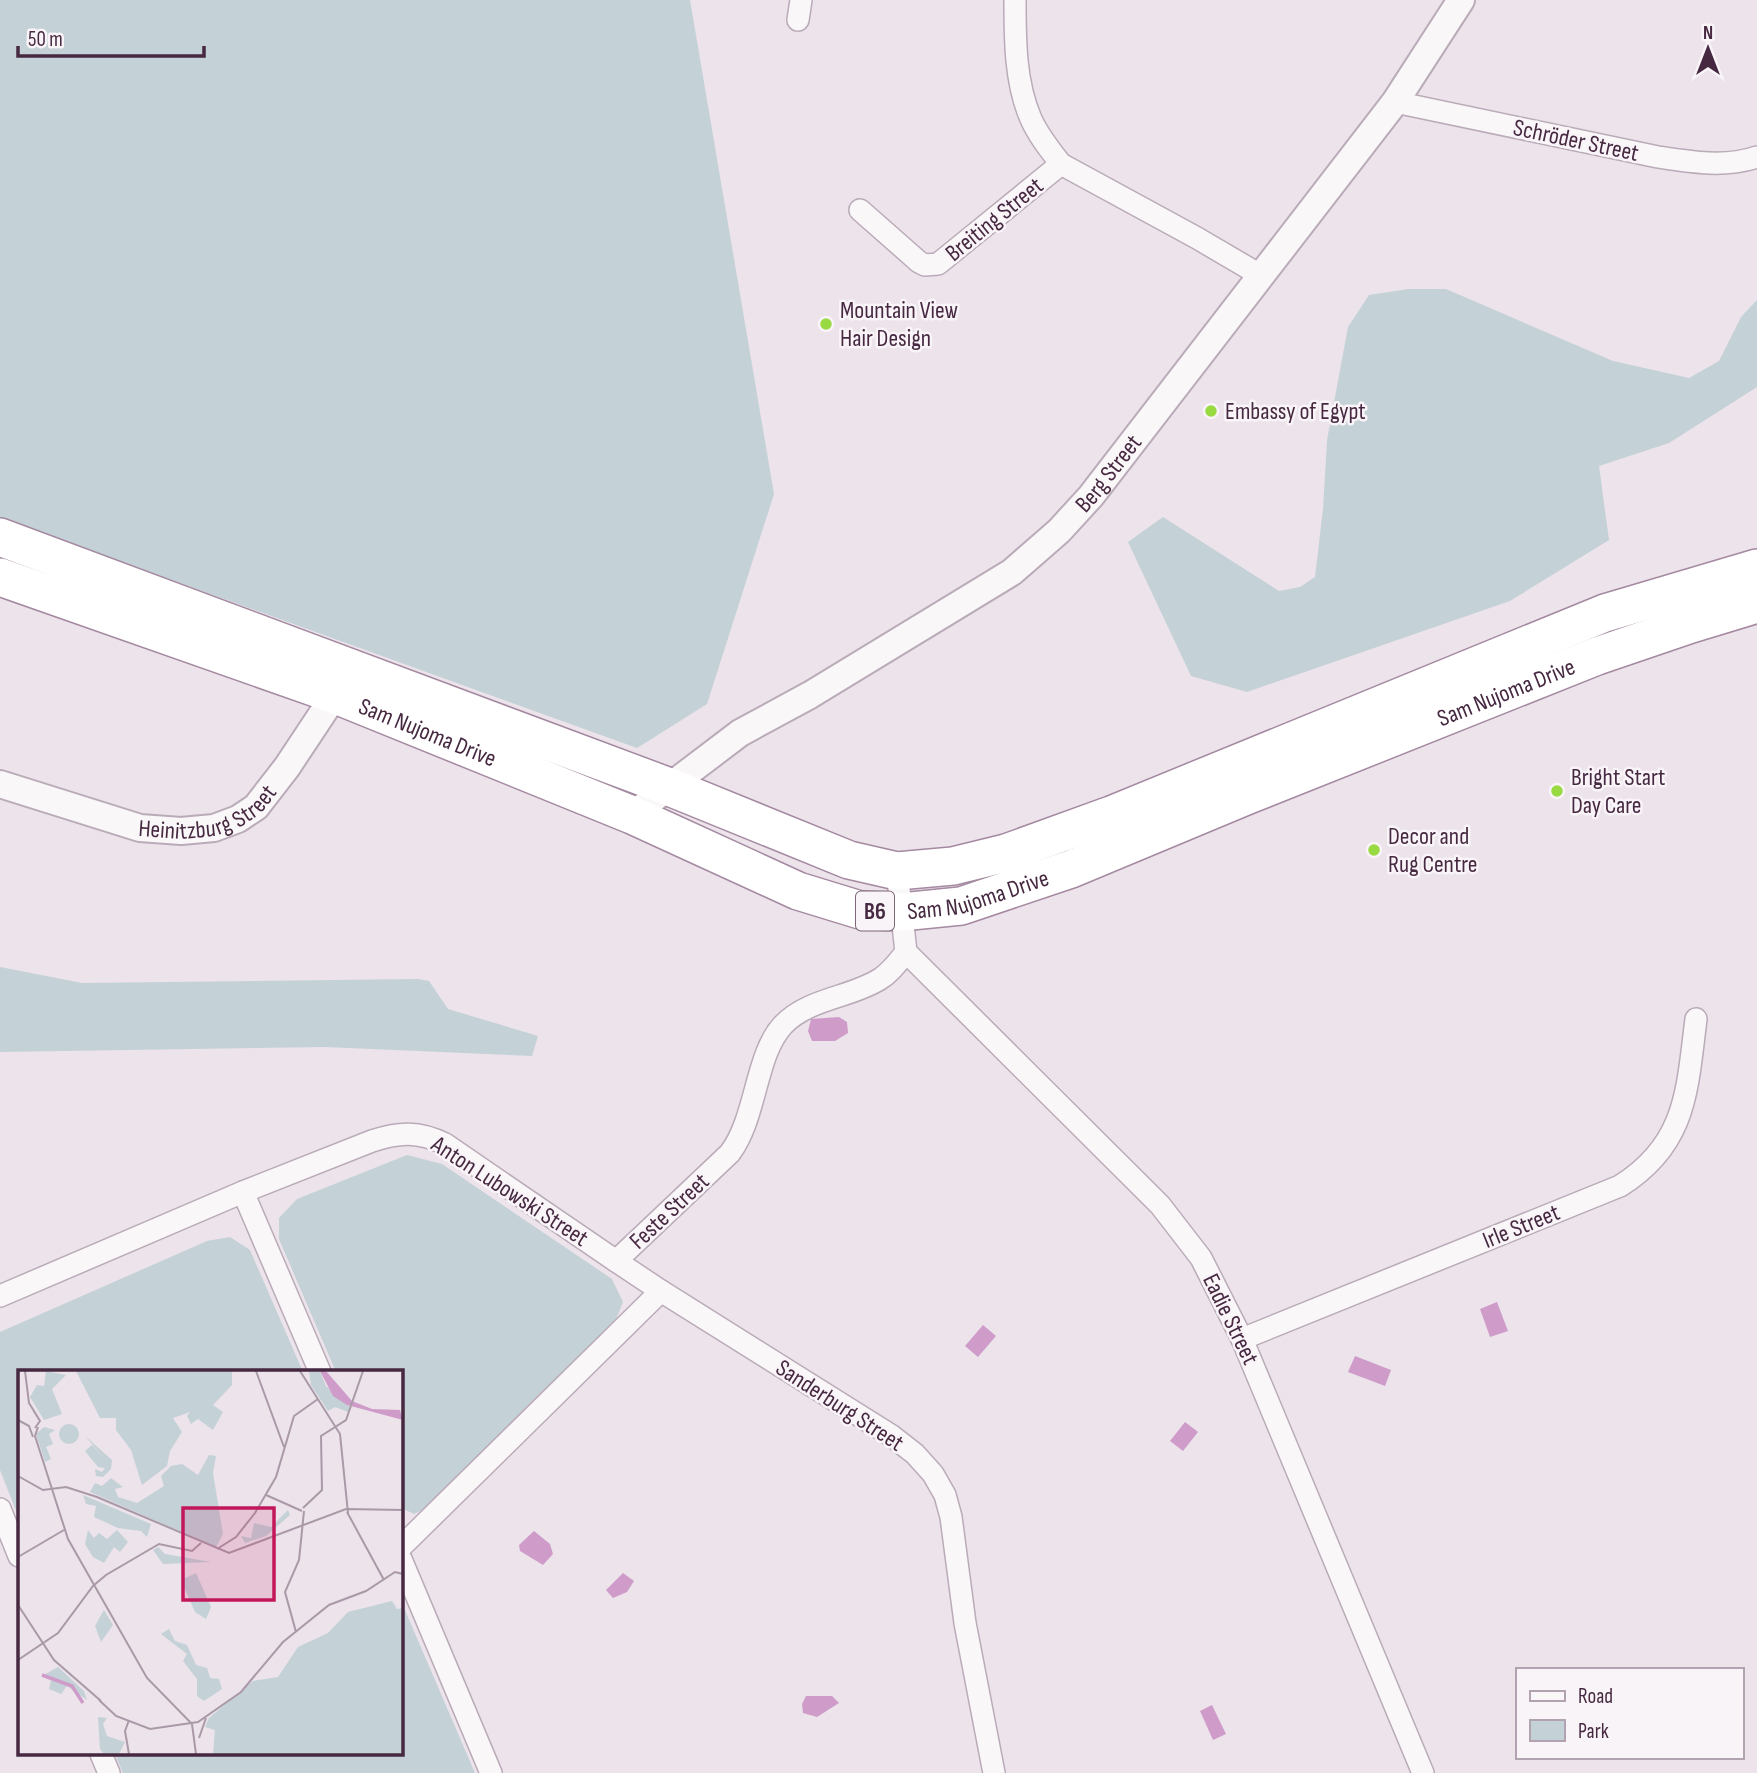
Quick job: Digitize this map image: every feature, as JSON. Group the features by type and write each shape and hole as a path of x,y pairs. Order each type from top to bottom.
{"highway":[{"name":"Sam Nujoma Drive","path":"0,537 200,613 808,895 860,910 901,912 961,906 1071,869 1597,656 1757,604"},
{"name":"Sam Nujoma Drive","path":"0,577 344,681 667,786 849,860 897,871 953,866 1019,848 1123,810 1605,613 1757,568"}],"street":[{"name":"Breiting Street","path":"1015,0 1015,29 1022,92 1031,119 1061,164 1197,237 1260,275"},
{"name":"Berg Street","path":"632,815 740,733 810,695 1012,572 1059,531 1091,496 1395,102 1461,0"},
{"name":"Schröder Street","path":"1395,102 1658,157 1698,163 1733,163 1757,157"},
{"name":"Breiting Street","path":"860,210 919,262 925,265 938,264 1061,164"},
{"name":"Heinitzburg Street","path":"0,784 140,828 181,831 214,828 238,819 256,807 280,777 344,681"},
{"path":"897,871 906,952"},
{"name":"Feste Street","path":"661,1291 616,1261 730,1153 740,1139 771,1045 782,1026 808,1008 878,981 906,952"},
{"name":"Eadie Street","path":"906,952 1172,1220 1201,1258 1242,1339 1423,1773"},
{"name":"Irle Street","path":"1242,1339 1620,1186 1640,1173 1653,1161 1668,1140 1686,1096 1696,1018"},
{"name":"Anton Lubowski Street","path":"0,1296 243,1192 392,1134 417,1133 445,1144 616,1261"},
{"path":"243,1192 319,1370"},
{"path":"402,1546 661,1291"},
{"name":"Sanderburg Street","path":"661,1291 892,1436 915,1454 933,1474 945,1495 951,1517 965,1623 994,1773"},
{"path":"0,1509 18,1554"},
{"path":"402,1561 491,1773"},
{"path":"102,1756 109,1773"}],"green space":[{"path":"0,0 690,0 774,494 707,704 637,748 0,518"},
{"path":"1409,289 1446,289 1613,361 1689,378 1719,361 1741,317 1757,300 1757,387 1669,443 1599,466 1609,540 1510,601 1247,692 1191,676 1128,542 1163,517 1279,591 1300,587 1315,577 1327,440 1348,327 1369,295"},
{"path":"0,967 82,983 418,979 429,981 448,1009 538,1036 532,1056 325,1047 0,1052"},
{"path":"407,1155 442,1164 612,1279 623,1302 614,1324 436,1504 414,1514 402,1508 402,1370 335,1370 279,1239 279,1218 297,1199"},
{"path":"230,1237 250,1250 302,1370 18,1370 18,1515 0,1470 0,1332 207,1241"},
{"path":"402,1603 475,1773 123,1773 116,1756 402,1756"}],"shaded area":[{"path":"839,1017 847,1022 848,1033 835,1041 812,1041 808,1031 811,1019"},
{"path":"1497,1302 1508,1331 1490,1337 1480,1309"},
{"path":"983,1325 996,1336 978,1357 965,1346"},
{"path":"1355,1356 1391,1370 1385,1386 1348,1372"},
{"path":"1185,1422 1198,1432 1183,1451 1170,1441"},
{"path":"534,1531 550,1544 553,1554 543,1565 520,1551 519,1545"},
{"path":"623,1573 634,1581 627,1592 613,1598 606,1590"},
{"path":"806,1696 832,1696 839,1703 817,1717 803,1713 802,1704"},
{"path":"1212,1705 1226,1734 1213,1740 1200,1711"}],"place":[{"name":"Mountain View Hair Design","path":"826,324"},
{"name":"Embassy of Egypt","path":"1211,411"},
{"name":"Bright Start Day Care","path":"1557,791"},
{"name":"Decor and Rug Centre","path":"1374,850"}]}
